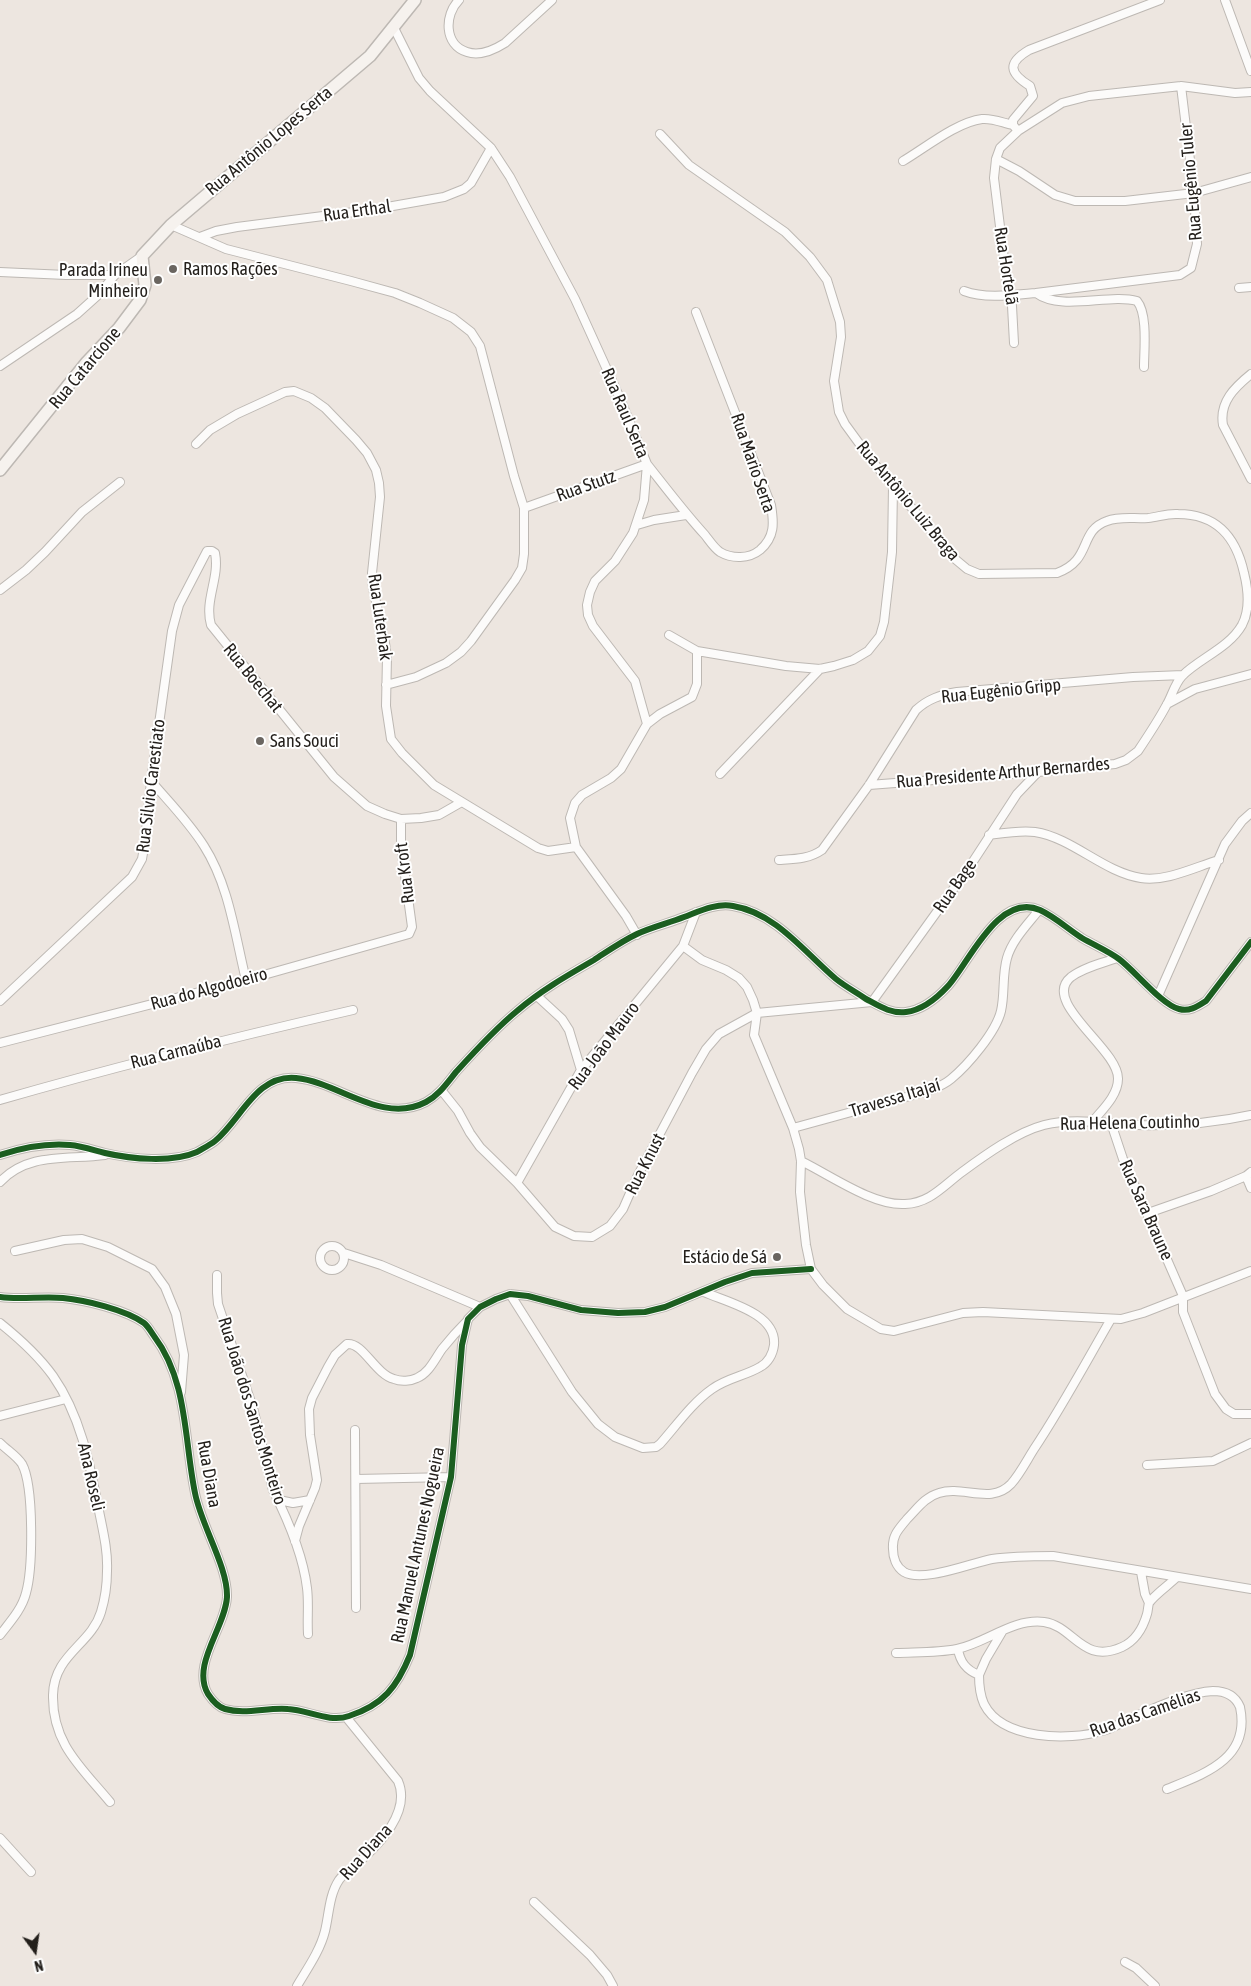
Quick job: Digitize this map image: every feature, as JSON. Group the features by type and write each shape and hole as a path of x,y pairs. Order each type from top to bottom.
{"street":[{"name":"Rua Antônio Lopes Serta","path":"0,366 77,314 97,296 115,275 142,256 171,225 370,56 415,0"},
{"path":"459,0 450,15 448,26 450,37 455,46 468,53 487,52 504,43 552,0"},
{"path":"1015,128 1014,118 1033,96 1030,86 1018,79 1014,72 1013,65 1020,55 1160,0"},
{"path":"1224,0 1251,71"},
{"name":"Rua Raul Serta","path":"394,28 419,78 430,91 491,148 510,177 575,299 648,464 644,500 637,525 626,546 596,581 590,592 587,604 588,615 593,626 635,681 647,724"},
{"path":"1251,92 1235,93 1181,86 1076,98 1062,103 1015,128 1003,143 996,159 1019,171 1055,195 1075,201 1125,201 1194,194 1251,177"},
{"name":"Rua Eugênio Tuler","path":"964,291 972,294 1009,295 1036,293 1166,277 1187,272 1194,263 1197,250 1194,194 1181,86"},
{"path":"902,161 954,130 982,119 992,120 1015,128"},
{"name":"Rua Antônio Luiz Braga","path":"660,134 689,165 785,232 810,257 827,280 840,322 841,337 834,381 839,412 853,436 893,486 955,559 967,569 979,574 1058,573 1068,569 1081,556 1092,531 1096,526 1108,520 1148,518 1176,514 1194,515 1213,523 1230,536 1240,556 1247,585 1247,610 1243,623 1236,633 1183,675 1175,684 1167,704"},
{"name":"Rua Erthal","path":"200,237 216,231 237,227 370,210 444,197 464,189 471,183 491,148"},
{"name":"Rua Hortelã","path":"996,159 995,189 1012,306 1014,342"},
{"path":"171,225 226,249 395,294 453,318 471,332 480,346 524,508 524,554 522,568 471,641 461,652 446,663 416,677 386,685"},
{"name":"Rua Catarcione","path":"0,470 88,362 119,328 140,300 145,285 142,256"},
{"path":"0,272 115,275"},
{"path":"1240,288 1251,287"},
{"name":"Rua Eugênio Tuler","path":"1036,293 1044,298 1059,300 1137,301 1141,306 1142,315 1144,367"},
{"name":"Rua Mario Serta","path":"648,464 686,514 719,551 731,556 744,557 755,554 769,541 773,532 771,505 696,312"},
{"path":"1251,374 1230,395 1223,410 1222,418 1251,479"},
{"name":"Rua Luterbak","path":"196,444 222,422 285,392 294,391 312,398 325,408 356,440 367,453 376,470 379,483 380,497 372,573 373,588 387,657 386,685 389,729 395,745 434,785 460,803 538,848 548,851 576,847"},
{"name":"Rua Stutz","path":"524,508 648,464"},
{"path":"0,590 32,564 82,512 120,482"},
{"path":"669,635 697,651 786,666 820,669 852,660 868,651 880,636 884,622 892,552 893,486"},
{"path":"637,525 686,514"},
{"name":"Rua Silvio Carestiato","path":"0,1002 132,877 142,859 172,631 179,605 199,564 209,551"},
{"name":"Rua Boechat","path":"209,551 216,554 217,561 208,605 209,618 215,632 334,777 368,806 401,819"},
{"path":"637,935 626,916 576,847 571,826 571,810 582,795 611,778 622,768 647,724 660,714 692,697 697,684 697,651"},
{"path":"720,774 820,669"},
{"path":"1167,704 1195,689 1251,674"},
{"name":"Rua Eugênio Gripp","path":"780,860 814,856 822,850 869,785 916,710 925,702 939,695 1133,677 1183,675"},
{"name":"Rua Presidente Arthur Bernardes","path":"869,785 1115,764 1126,760 1138,751 1167,704"},
{"name":"Rua Bage","path":"872,1002 972,863 1017,794 1038,772"},
{"path":"151,781 190,824 215,867 228,904 246,980"},
{"path":"401,819 438,815 460,803"},
{"path":"1158,996 1230,836 1251,813"},
{"name":"Rua Kroft","path":"401,819 401,846 412,927"},
{"path":"989,835 1026,832 1044,834 1072,846 1109,866 1141,878 1173,875 1220,856"},
{"path":"0,1155 41,1144 74,1145 109,1154 137,1158 184,1156 197,1152 215,1141 253,1096 264,1087 281,1078 294,1077 309,1080 369,1103 396,1109 408,1108 425,1102 442,1091 481,1047 517,1011 570,974 637,935 716,906 732,906 756,913 776,926 840,983 888,1011 901,1013 912,1011 931,1002 946,989 982,936 1001,917 1020,908 1039,910 1078,936 1117,958 1158,996 1180,1010 1196,1007 1206,1001 1251,942"},
{"name":"Travessa Itajaí","path":"793,1128 928,1091 942,1086 952,1079 997,1024 1001,1010 1007,958 1012,947 1039,910"},
{"name":"Rua João Mauro","path":"517,1183 581,1070 683,946 696,912"},
{"name":"Rua do Algodoeiro","path":"0,1043 246,980 406,936 410,933 412,927"},
{"path":"683,946 702,960 726,970 739,978 747,987 757,1013 754,1035 793,1128 801,1161 802,1212 811,1269 847,1309 881,1329 894,1331 963,1313 983,1312 1111,1318 1131,1317 1251,1271"},
{"path":"1093,1120 1108,1103 1116,1090 1118,1078 1116,1067 1103,1048 1067,1005 1063,994 1064,985 1071,977 1082,970 1117,958"},
{"path":"537,996 562,1019 569,1030 581,1070"},
{"name":"Rua Knust","path":"442,1091 458,1111 470,1133 480,1146 517,1183 555,1227 574,1236 592,1237 610,1226 623,1209 638,1175 692,1073 710,1044 719,1034 757,1013 872,1002"},
{"name":"Rua Carnaúba","path":"0,1100 218,1041 353,1010"},
{"name":"Rua Helena Coutinho","path":"801,1161 869,1197 890,1204 915,1203 930,1198 962,1172 1021,1134 1044,1125 1093,1120 1111,1124 1172,1125 1251,1115"},
{"name":"Rua Sara Braune","path":"1111,1124 1123,1159 1183,1296 1183,1312 1215,1394 1226,1409 1234,1414 1251,1414"},
{"path":"0,1182 16,1168 29,1163 42,1160 109,1154"},
{"path":"1148,1213 1210,1191 1249,1174 1251,1188"},
{"path":"15,1251 64,1240 82,1239 117,1251 152,1269 165,1287 176,1314 184,1355 181,1394"},
{"path":"344,1253 381,1266 480,1307"},
{"path":"295,1541 316,1480 310,1435 309,1409 318,1386 335,1356 343,1347 350,1343 354,1344 385,1375 395,1380 406,1381 417,1378 428,1369 455,1334 480,1307 510,1294 528,1296 581,1310 618,1313 645,1312 665,1307 752,1273 811,1269"},
{"name":"Rua João dos Santos Monteiro","path":"218,1275 218,1304 253,1408 273,1490 279,1500 295,1541 308,1589 308,1634"},
{"path":"510,1294 572,1392 598,1424 615,1437 649,1449 660,1444 710,1390 727,1379 760,1367 768,1362 773,1352 774,1336 771,1328 760,1316 704,1292"},
{"name":"Rua Diana","path":"0,1297 64,1298 106,1307 145,1324 159,1342 181,1394 198,1509 226,1583 227,1598 218,1631 206,1658 203,1671 204,1684 208,1694 226,1710 288,1709"},
{"path":"1111,1318 1044,1435 1012,1483 994,1494 940,1492 930,1497 919,1505 898,1530 893,1539 894,1558 903,1571 915,1575 929,1574 992,1559 1053,1556 1251,1589"},
{"name":"Rua Manuel Antunes Nogueira","path":"288,1709 335,1718 346,1717 375,1704 390,1692 401,1678 410,1655 451,1476 462,1344 468,1319"},
{"name":"Ana Roseli","path":"0,1323 36,1354 54,1378 79,1428 87,1454 103,1529 108,1570 100,1614 92,1629 62,1664 57,1675 53,1695 59,1733 78,1767 110,1802"},
{"path":"0,1416 66,1399"},
{"path":"355,1430 356,1608"},
{"path":"0,1443 23,1466 30,1518 29,1573 26,1594 16,1615 0,1635"},
{"path":"1148,1465 1213,1461 1251,1444"},
{"path":"356,1479 451,1476"},
{"path":"279,1500 293,1503 311,1497"},
{"path":"1142,1572 1145,1594 1149,1603"},
{"path":"896,1653 958,1649 1025,1623 1043,1622 1063,1630 1087,1649 1114,1650 1128,1643 1141,1629 1149,1603 1178,1578"},
{"path":"958,1649 962,1662 967,1669 979,1675 1002,1632"},
{"name":"Rua das Camélias","path":"979,1675 981,1697 985,1706 994,1717 1007,1726 1040,1735 1064,1736 1103,1731 1193,1694 1212,1691 1224,1692 1233,1696 1241,1708 1247,1725 1247,1735 1239,1752 1225,1764 1167,1789"},
{"name":"Rua Diana","path":"297,1986 321,1944 334,1888 347,1871 374,1848 382,1838 390,1827 400,1805 401,1788 398,1781 346,1717"},
{"path":"0,1838 31,1872"},
{"path":"534,1902 590,1955 607,1975 613,1986"},
{"path":"1126,1962 1136,1968 1155,1986"}],"cycle path":[{"path":"0,1155 35,1146 70,1145 139,1158 176,1158 197,1152 215,1141 250,1100 270,1083 282,1079 296,1078 312,1081 377,1106 393,1109 410,1108 426,1102 435,1096 470,1056 509,1018 564,977 637,934 714,907 733,906 763,917 789,935 824,969 844,985 880,1007 890,1011 901,1012 918,1009 939,995 948,986 975,947 998,920 1011,911 1025,907 1046,913 1082,938 1115,956 1165,1001 1183,1010 1194,1008 1206,1001 1251,942"},
{"path":"0,1297 72,1299 105,1306 136,1318 147,1326 165,1353 179,1391 195,1493 219,1559 226,1585 225,1609 210,1646 204,1671 204,1683 208,1694 220,1707 233,1711 288,1709 326,1717 341,1718 361,1712 380,1700 394,1685 410,1655 451,1477 462,1345 468,1319 480,1307 510,1294 528,1296 581,1310 618,1313 645,1312 665,1307 752,1273 811,1269"}],"place":[{"name":"Ramos Rações","path":"173,269"},
{"name":"Parada Irineu Minheiro","path":"158,280"},
{"name":"Sans Souci","path":"260,741"},
{"name":"Estácio de Sá","path":"777,1257"}]}
